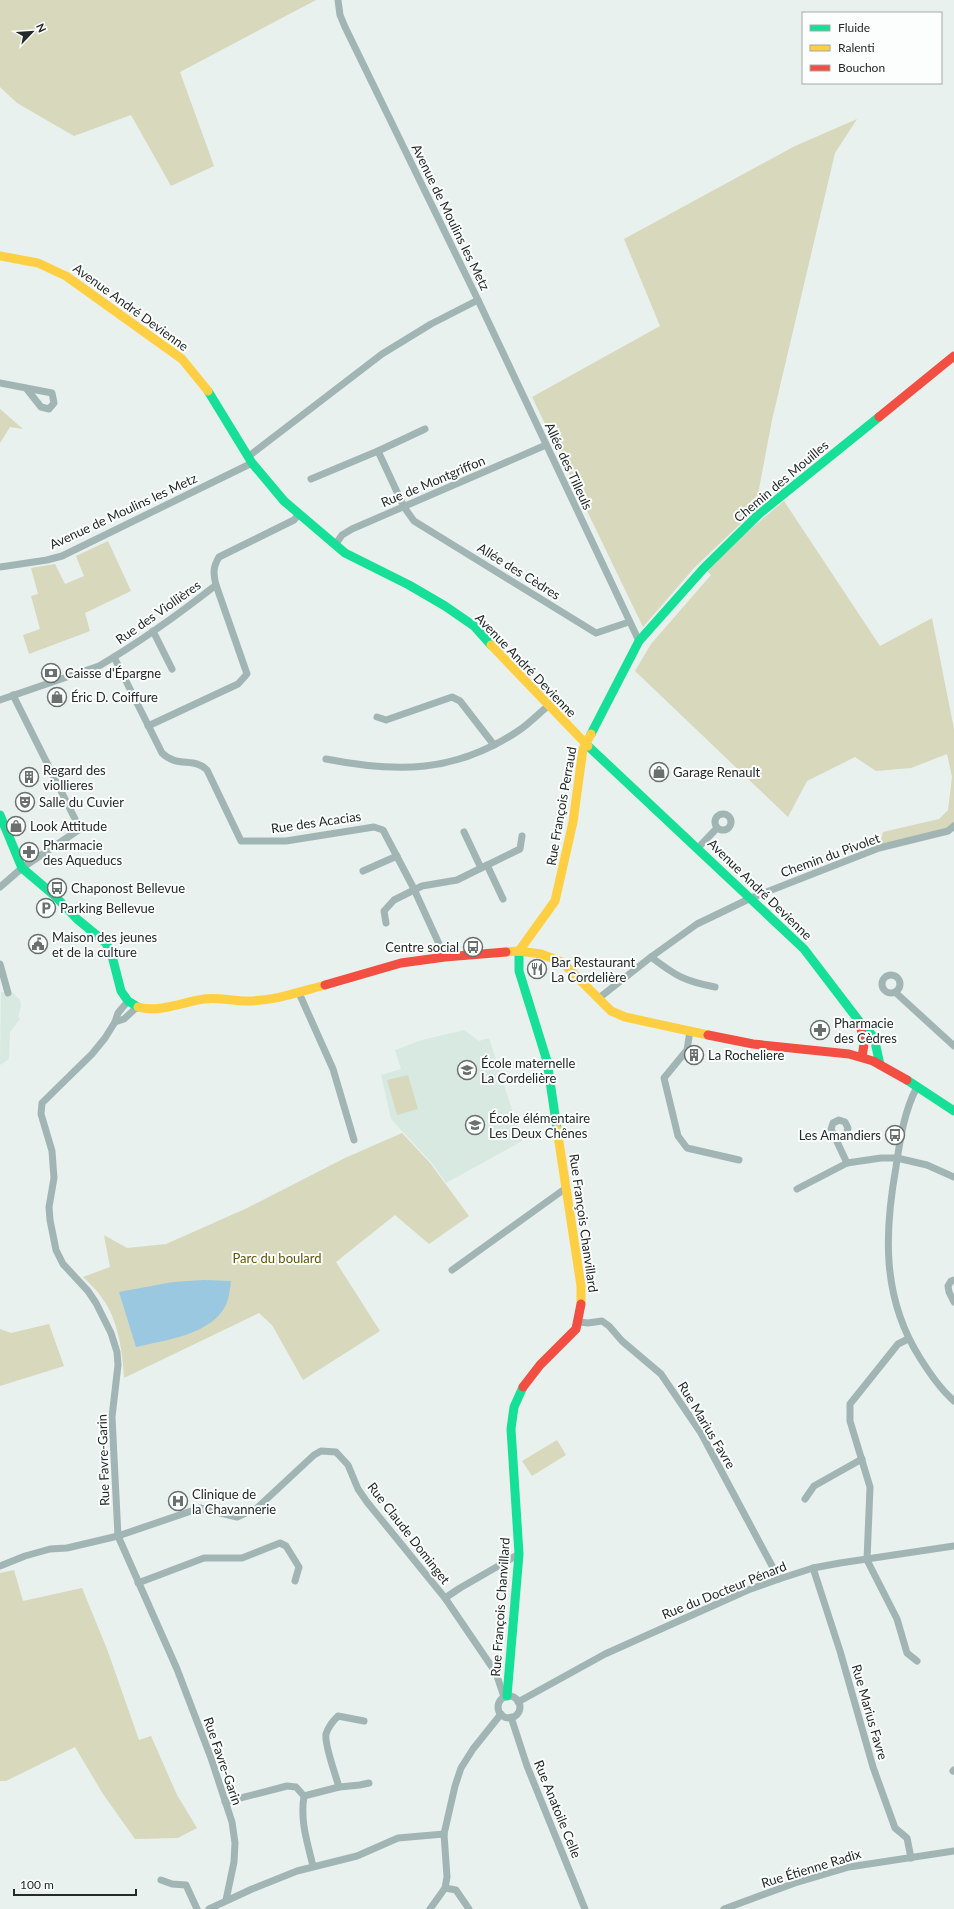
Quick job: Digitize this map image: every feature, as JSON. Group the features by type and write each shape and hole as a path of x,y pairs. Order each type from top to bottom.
{"street":[{"name":"Avenue de Moulins les Metz","path":"0,567 47,560 62,556 250,460 382,354 431,324 478,300 345,27 340,15 338,0"},
{"name":"Avenue André Devienne","path":"0,256 38,263 66,276 182,359 206,388 250,460 284,501 335,545 356,560 409,585 469,623 492,644 571,730 586,742 804,949 859,1021 874,1037 879,1054 880,1065"},
{"name":"Allée des Tilleuls","path":"478,300 639,641"},
{"name":"Chemin des Mouilles","path":"639,641 704,568 759,514 954,356"},
{"path":"0,383 26,388"},
{"path":"311,479 378,451 425,429"},
{"name":"Rue de Montgriffon","path":"335,545 347,531 546,445"},
{"path":"378,451 404,507"},
{"name":"Allée des Cèdres","path":"404,507 414,521 596,633 629,622"},
{"name":"Rue des Viollières","path":"0,700 99,666 114,657 190,606 216,585 213,573 214,565 219,557 294,520 299,514"},
{"path":"148,726 238,684 247,674 216,585"},
{"path":"152,631 172,669"},
{"name":"Rue François Perraud","path":"519,951 555,901 573,822 582,753 586,742 639,641"},
{"name":"Rue des Acacias","path":"114,657 162,753 166,757 178,762 197,764 203,766 207,770 241,841 286,841 374,826 383,830 414,890 445,957"},
{"path":"0,887 22,868 80,828 13,695"},
{"path":"377,717 386,720 452,697 460,701 494,745"},
{"path":"326,759 358,765 389,768 422,767 456,760 494,745 519,731 548,706"},
{"path":"0,815 22,868 50,891 77,919 105,942 110,952 121,991 128,1001 137,1008 160,1008 206,999 247,1001 274,999 401,963 445,957 519,951 541,954 562,962 611,1011 625,1017 754,1044 830,1050 862,1057 880,1065 954,1111"},
{"name":"Chemin du Pivolet","path":"599,998 651,957 697,924 751,898 879,848 948,831 954,826"},
{"path":"698,848 717,828"},
{"path":"464,832 503,899"},
{"path":"386,923 384,912 394,900 422,886 456,880 520,849 522,836"},
{"path":"363,872 397,856"},
{"name":"Rue François Chanvillard","path":"506,1696 519,1554 511,1429 514,1408 519,1393 529,1377 576,1329 579,1322 581,1286 547,1061 519,971 519,951"},
{"path":"651,957 675,975 692,982 716,987"},
{"path":"0,964 8,993"},
{"path":"895,992 954,1046"},
{"path":"299,993 333,1069 354,1140"},
{"name":"Rue Favre-Garin","path":"128,1001 118,1013 115,1022 92,1054 45,1099 41,1108 52,1151 54,1178 50,1207 50,1220 56,1250 63,1264 88,1291 96,1303 111,1333 117,1352 118,1365 112,1417 118,1536 178,1669 232,1822 235,1843 234,1862 226,1900"},
{"path":"115,1022 124,1019 137,1008"},
{"name":"Avenue André Devienne","path":"859,1021 864,1044 862,1057"},
{"path":"690,1031 687,1050 664,1078 678,1136 687,1148 739,1160"},
{"path":"917,1087 910,1099 897,1158 891,1198 888,1237 891,1287 898,1313 908,1338 931,1376 954,1401"},
{"path":"837,1140 847,1163"},
{"path":"797,1189 847,1163 880,1158 897,1158 927,1164 954,1177"},
{"path":"452,1270 566,1188"},
{"path":"954,1280 951,1281 948,1286 954,1302"},
{"name":"Rue Marius Favre","path":"579,1322 588,1323 602,1321 609,1326 622,1342 661,1374 701,1433 779,1579"},
{"path":"908,1338 898,1344 850,1404 850,1421 870,1487 866,1560 896,1619 906,1653 917,1661"},
{"name":"Rue Claude Dominget","path":"0,1566 25,1556 50,1549 67,1548 118,1536 200,1508 237,1517 257,1508 314,1455 321,1451 336,1452 348,1465 358,1489 367,1502 445,1598 496,1673 506,1696"},
{"path":"805,1499 814,1486 862,1459"},
{"path":"138,1583 204,1558 242,1558 280,1543 286,1546 300,1567 295,1581"},
{"name":"Rue du Docteur Pénard","path":"518,1702 605,1654 748,1590 813,1568 954,1546"},
{"path":"445,1598 519,1554"},
{"name":"Rue Marius Favre","path":"813,1568 840,1651 873,1767 895,1828 907,1838 911,1858"},
{"path":"506,1696 512,1696 518,1702 519,1711 511,1717 501,1714 498,1706 506,1696"},
{"path":"430,1909 445,1888 447,1877 444,1834 455,1786 462,1768 474,1749 501,1714"},
{"path":"339,1787 327,1744 326,1735 329,1726 338,1716 364,1721"},
{"name":"Rue Anatoile Celle","path":"511,1717 527,1766 585,1909"},
{"path":"304,1796 339,1787 360,1785 369,1782"},
{"path":"225,1802 287,1786 296,1787 304,1796 302,1810 303,1824 313,1866"},
{"path":"208,1909 284,1876 313,1866 357,1856 398,1838 444,1834"},
{"name":"Rue Étienne Radix","path":"724,1909 796,1883 849,1867 954,1851"},
{"path":"161,1880 172,1884 186,1885 197,1909"},
{"path":"445,1888 456,1890 469,1909"}],"shaded area":[{"path":"1,992 13,993 20,1000 21,1006 18,1017 20,1019 10,1032 9,1059 0,1065"},
{"path":"464,1030 479,1041 489,1038 522,1141 446,1183 431,1162 391,1119 381,1075 401,1069 395,1050 422,1040"}],"green space":[{"path":"0,0 316,0 180,72 214,166 171,186 131,115 74,136 17,103 0,87"},
{"path":"857,119 835,153 772,420 755,510 694,568 643,627 532,397 660,326 624,239 795,146"},
{"path":"0,409 23,429 10,427 0,443"},
{"path":"784,501 880,646 932,618 954,729 954,826 879,848 883,832 939,819 948,810 952,777 947,754 911,768 876,771 855,757 807,781 788,817 635,671 651,644 711,575 704,568"},
{"path":"108,541 131,591 85,613 90,631 29,654 23,635 40,629 31,596 38,594 31,568 55,564 65,584 84,576 76,556"},
{"path":"408,1075 418,1109 397,1115 387,1080"},
{"name":"Parc du boulard","path":"402,1133 430,1163 469,1216 429,1244 395,1215 336,1262 380,1331 303,1380 272,1325 259,1313 124,1378 119,1336 112,1316 100,1295 83,1277 110,1267 104,1235 127,1248 166,1244 245,1209 345,1158"},
{"path":"49,1324 64,1366 0,1386 0,1329 11,1333"},
{"path":"557,1440 566,1455 532,1476 522,1461"},
{"path":"14,1570 23,1601 82,1588 107,1649 139,1740 151,1736 177,1795 197,1828 178,1838 135,1839 103,1794 75,1747 6,1781 0,1781 0,1573"}],"water":[{"path":"204,1280 231,1281 226,1305 219,1315 199,1330 173,1339 136,1347 119,1292 173,1282"}],"traffic: fast":[{"path":"208,391 252,463 284,501 345,553 409,585 445,606 474,626 491,645"},
{"path":"591,734 639,641 704,568 759,514 879,417"},
{"path":"588,746 804,949 859,1021 874,1037 880,1065"},
{"path":"0,815 22,868 55,896 77,919 105,942 111,952 121,991 128,1001 138,1007"},
{"path":"519,951 519,971 547,1061 557,1129"},
{"path":"907,1080 954,1111"},
{"path":"507,1696 519,1554 511,1429 514,1407 523,1387"}],"traffic: slow":[{"path":"0,256 38,263 66,276 182,359 208,391"},
{"path":"491,645 588,746"},
{"path":"519,951 555,901 573,822 583,749 591,734"},
{"path":"506,952 519,951 541,954 562,962 611,1011 625,1017 708,1035"},
{"path":"138,1007 146,1009 163,1008 196,1000 209,999 257,1001 286,996 325,985"},
{"path":"557,1129 581,1286 581,1304"}],"traffic: jam":[{"path":"879,417 954,356"},
{"path":"325,985 401,963 445,957 506,952"},
{"path":"860,1023 864,1044 862,1057"},
{"path":"708,1035 753,1044 849,1054 873,1061 907,1080"},
{"path":"523,1387 540,1365 576,1329 581,1304"}],"place":[{"name":"Caisse d'Épargne","path":"51,673"},
{"name":"Éric D. Coiffure","path":"57,697"},
{"name":"Garage Renault","path":"659,772"},
{"name":"Regard des viollieres","path":"29,777"},
{"name":"Salle du Cuvier","path":"25,802"},
{"name":"Look Attitude","path":"16,826"},
{"name":"Pharmacie des Aqueducs","path":"29,852"},
{"name":"Chaponost Bellevue","path":"57,888"},
{"name":"Parking Bellevue","path":"46,908"},
{"name":"Maison des jeunes et de la culture","path":"38,944"},
{"name":"Centre social","path":"473,947"},
{"name":"Bar Restaurant La Cordelière","path":"537,969"},
{"name":"Pharmacie des Cèdres","path":"820,1030"},
{"name":"La Rocheliere","path":"694,1055"},
{"name":"École maternelle La Cordelière","path":"467,1070"},
{"name":"École élémentaire Les Deux Chênes","path":"475,1125"},
{"name":"Les Amandiers","path":"895,1135"},
{"name":"Clinique de la Chavannerie","path":"178,1501"}]}
